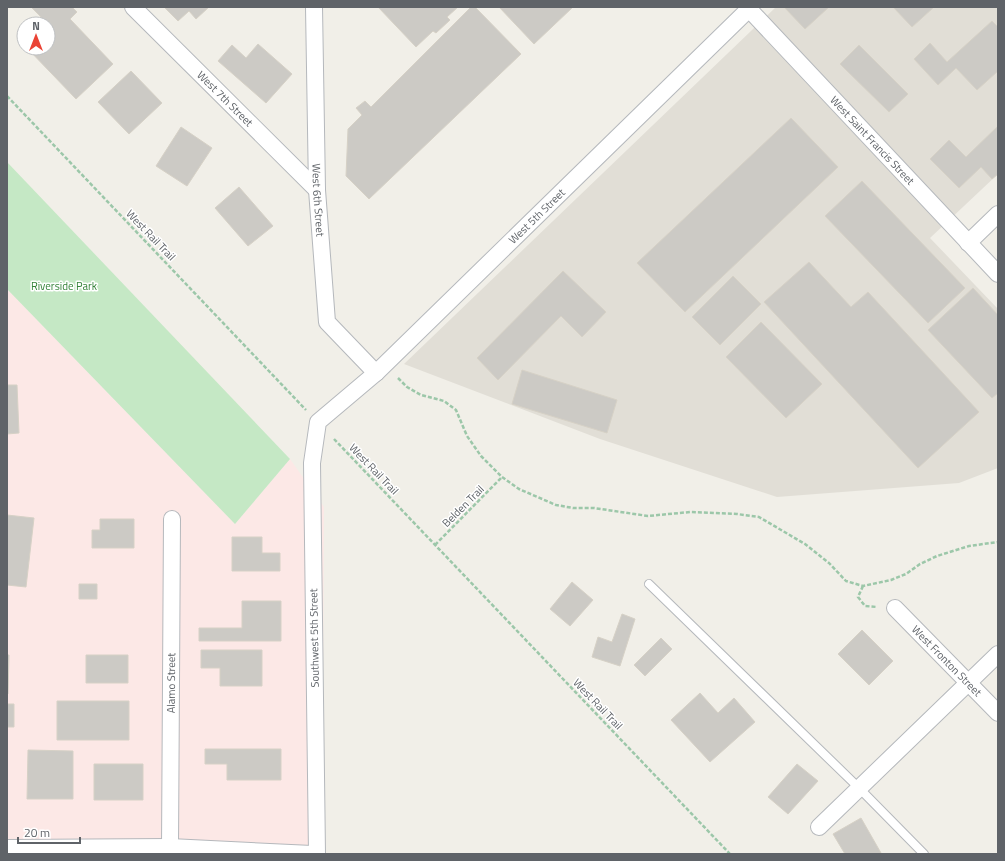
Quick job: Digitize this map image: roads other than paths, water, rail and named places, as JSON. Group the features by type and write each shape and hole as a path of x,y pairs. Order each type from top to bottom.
{"street":[{"name":"West 7th Street","path":"133,7 317,190"},
{"name":"West 6th Street","path":"314,7 317,190 327,322 381,368"},
{"name":"West Saint Francis Street","path":"749,8 998,274"},
{"name":"West 5th Street","path":"318,422 381,368 749,8"},
{"path":"968,243 998,214"},
{"name":"Southwest 5th Street","path":"317,854 312,463 318,422"},
{"name":"Alamo Street","path":"170,847 172,519"},
{"name":"West Fronton Street","path":"895,608 998,713"},
{"path":"818,827 998,654"},
{"path":"7,848 116,850 170,847 312,854"}],"lane":[{"path":"649,584 859,788 924,854"}],"park label":[{"name":"Riverside Park","path":"64,286"}]}
